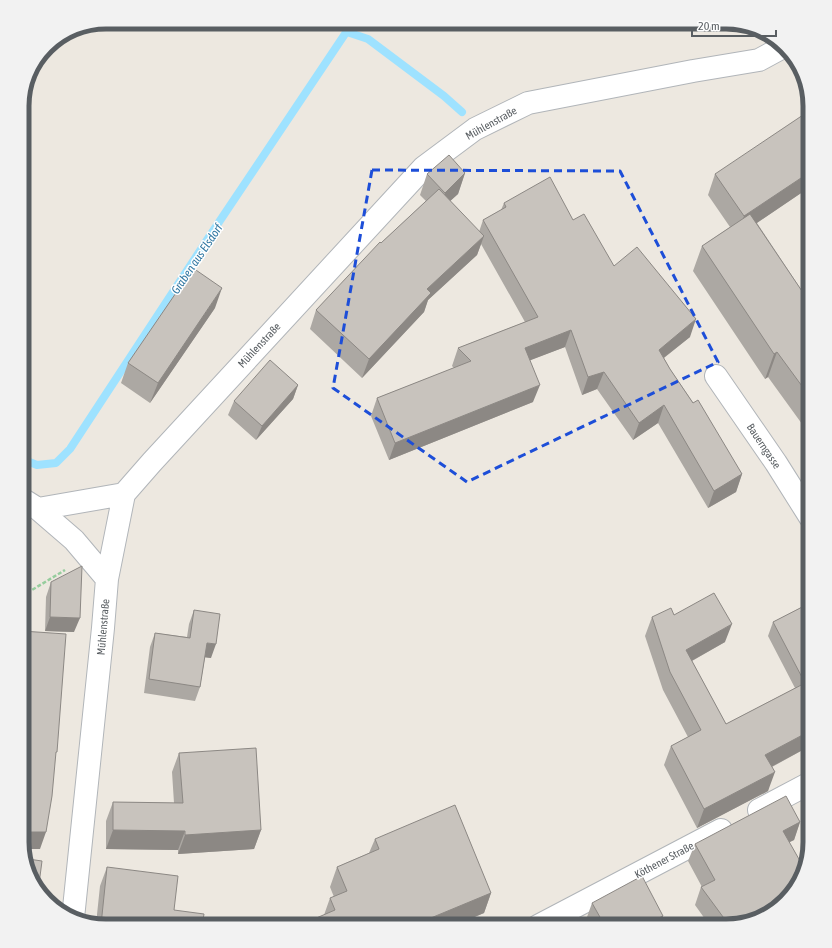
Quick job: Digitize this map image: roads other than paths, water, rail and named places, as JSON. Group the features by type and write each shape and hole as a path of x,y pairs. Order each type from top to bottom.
{"street":[{"name":"Mühlenstraße","path":"74,912 107,579 124,494 424,167 476,129 528,103 693,71 759,60 778,50"},
{"name":"Bauerngasse","path":"716,376 776,463 803,506"},
{"path":"30,504 124,494"},
{"path":"30,504 74,540 107,579"},
{"name":"Köthener Straße","path":"551,919 803,787"}],"waterway":[{"name":"Graben aus Elsdorf","path":"29,462 37,465 56,463 70,449 207,240 348,29"},
{"path":"347,32 368,39 444,96 462,112"}]}
